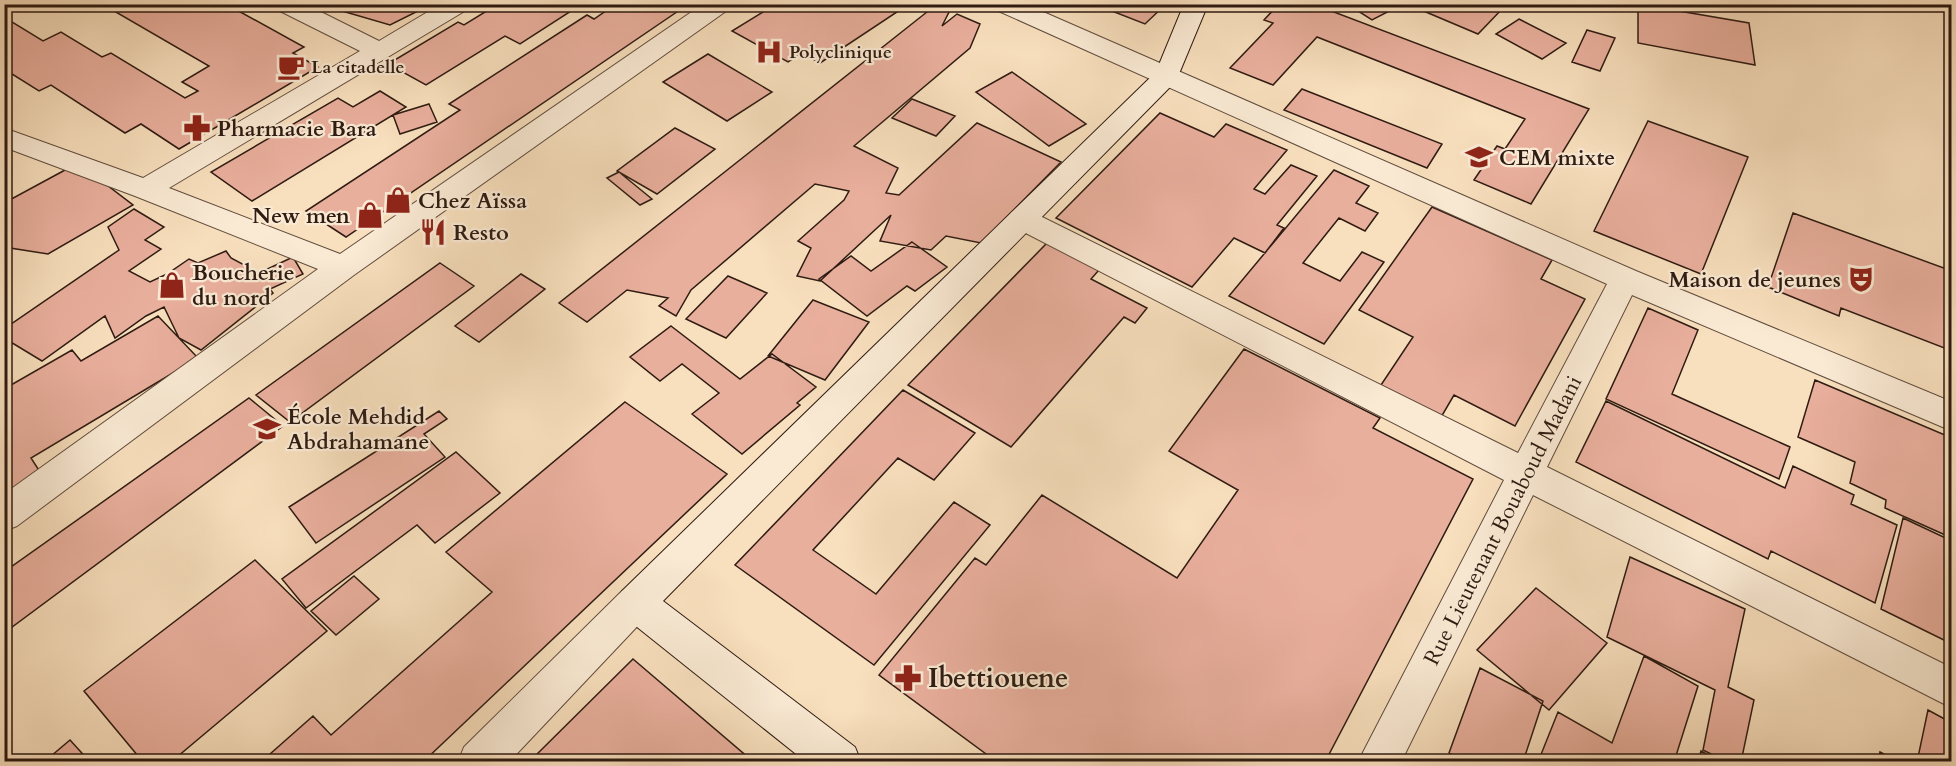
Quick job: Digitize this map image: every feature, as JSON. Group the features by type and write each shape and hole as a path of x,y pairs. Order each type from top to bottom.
{"street":[{"path":"285,4 380,51"},
{"path":"146,189 459,4"},
{"path":"4,515 343,267 720,4"},
{"path":"1003,4 1625,279 1952,417"},
{"path":"479,762 634,603 1167,75 1196,4"},
{"path":"4,137 146,189 343,267"},
{"path":"1022,219 1952,689"},
{"name":"Rue Lieutenant Bouaboud Madani","path":"1379,762 1625,279"},
{"path":"634,603 840,762"}],"building":[{"path":"102,4 226,4 304,47 293,53 318,67 179,149 141,124 125,133 51,85 39,91 4,69 4,17 43,41 61,32 102,57 111,53 185,98 198,91 182,82 209,66"},
{"path":"318,4 432,4 390,25"},
{"path":"498,4 582,4 520,44 505,36 426,85 388,64 458,22 464,25"},
{"path":"616,4 687,5 346,237 306,211 460,110 449,104 587,15 594,19"},
{"path":"776,4 909,4 820,63 802,53 788,62 732,31"},
{"path":"937,4 950,10 942,26 957,14 980,24 970,48 854,146 898,168 886,193 899,195 977,123 1061,162 981,243 946,236 931,250 880,241 891,215 820,281 797,276 811,248 798,241 844,200 849,191 815,184 691,290 676,316 659,306 668,298 627,290 587,322 559,303"},
{"path":"1094,4 1166,4 1145,24"},
{"path":"1279,4 1313,4 1589,109 1531,204 1474,180 1497,146 1505,149 1525,119 1317,37 1273,85 1230,68 1273,23 1264,20"},
{"path":"1347,4 1417,5 1395,8 1372,20"},
{"path":"1407,4 1499,4 1504,7 1478,34"},
{"path":"1638,4 1749,23 1755,65 1638,43"},
{"path":"1519,19 1566,43 1542,59 1496,34"},
{"path":"1587,30 1615,38 1600,71 1572,62"},
{"path":"708,54 772,92 727,121 663,82"},
{"path":"1012,72 1086,124 1049,146 976,92"},
{"path":"1302,89 1442,144 1427,168 1284,110"},
{"path":"380,91 406,107 252,201 211,172 338,98 353,107"},
{"path":"912,99 955,116 936,136 892,118"},
{"path":"429,104 437,122 400,134 393,115"},
{"path":"1160,113 1214,137 1226,124 1287,150 1254,189 1265,194 1291,165 1317,176 1277,225 1284,228 1265,253 1234,238 1192,287 1056,218"},
{"path":"1648,121 1748,157 1701,274 1594,231"},
{"path":"675,128 715,149 657,194 617,171"},
{"path":"78,163 133,205 48,254 4,247 4,203"},
{"path":"1334,170 1369,186 1356,203 1378,213 1365,231 1339,218 1303,263 1340,281 1362,252 1384,262 1324,344 1229,296"},
{"path":"619,172 652,199 640,205 607,178"},
{"path":"1432,207 1552,260 1541,279 1585,299 1515,426 1454,395 1440,419 1379,388 1413,337 1359,310"},
{"name":"Boucherie du nord","path":"134,209 164,227 145,240 161,249 129,271 150,282 189,259 198,263 226,251 231,258 259,273 293,257 303,274 270,289 273,293 201,350 179,338 164,307 146,316 115,338 105,316 42,361 4,338 4,329 119,250 108,227"},
{"name":"Maison de jeunes","path":"1793,213 1952,271 1952,351 1841,308 1839,316 1768,287"},
{"path":"912,242 947,267 915,291 907,286 867,316 819,279 851,256 871,271"},
{"path":"1047,243 1099,270 1091,279 1147,308 1135,323 1124,317 1011,447 908,385"},
{"path":"440,263 474,286 290,422 256,395"},
{"path":"521,274 545,289 479,342 455,326"},
{"path":"728,276 767,293 726,338 686,319"},
{"path":"813,300 869,322 825,380 768,356"},
{"path":"1648,308 1698,330 1672,394 1790,447 1779,479 1606,399"},
{"path":"158,316 198,358 31,458 42,475 4,498 4,389 72,350 81,361"},
{"path":"671,326 740,379 772,354 816,387 797,403 800,405 742,454 692,414 719,393 682,364 660,381 630,357"},
{"path":"1244,349 1380,418 1373,428 1473,479 1325,762 997,762 879,675 975,558 986,565 1042,495 1177,578 1238,490 1169,451"},
{"path":"1815,380 1952,438 1952,538 1885,508 1886,500 1850,483 1855,462 1798,437"},
{"path":"903,390 975,433 934,480 898,458 813,550 876,594 954,502 990,525 874,665 735,565"},
{"path":"249,398 283,426 4,633 4,572"},
{"path":"1606,401 1785,488 1793,466 1854,495 1851,504 1897,525 1875,603 1771,551 1768,559 1576,462"},
{"path":"625,402 727,474 423,762 261,762 313,716 331,735 492,592 446,552"},
{"path":"439,411 447,419 424,434 445,457 316,543 289,507"},
{"path":"456,452 500,493 435,543 417,525 306,608 282,579"},
{"path":"1903,518 1952,541 1952,644 1881,609"},
{"path":"1630,557 1745,609 1728,687 1754,700 1741,762 1727,762 1703,750 1715,690 1607,637"},
{"path":"255,560 327,631 171,762 143,762 84,691"},
{"path":"354,576 379,599 336,635 311,611"},
{"path":"1536,588 1607,643 1549,710 1477,650"},
{"path":"1644,656 1698,686 1674,762 1538,762 1558,712 1612,743"},
{"path":"633,659 750,759 748,762 529,762"},
{"path":"1480,668 1543,701 1523,762 1465,762 1449,753"},
{"path":"1928,710 1952,723 1952,762 1917,762"},
{"path":"70,740 90,762 44,762"},
{"path":"1701,751 1720,762 1698,762"},
{"path":"1880,752 1899,762 1878,762"}],"place":[{"name":"Polyclinique","path":"769,52"},
{"name":"La citadelle","path":"291,67"},
{"name":"Pharmacie Bara","path":"197,128"},
{"name":"CEM mixte","path":"1479,157"},
{"name":"Chez Aïssa","path":"398,200"},
{"name":"New men","path":"370,215"},
{"name":"Resto","path":"433,232"},
{"name":"Maison de jeunes","path":"1861,279"},
{"name":"Boucherie du nord","path":"172,285"},
{"name":"École Mehdid Abdrahamane","path":"267,429"},
{"name":"Ibettiouene","path":"908,678"}]}
